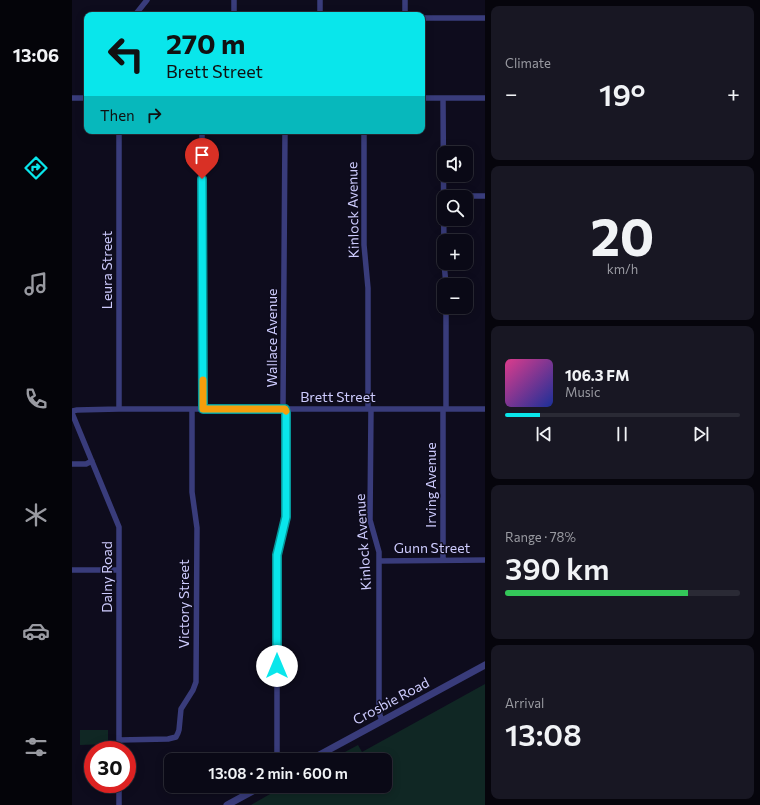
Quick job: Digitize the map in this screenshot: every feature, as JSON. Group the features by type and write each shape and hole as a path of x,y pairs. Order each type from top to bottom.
{"street":[{"path":"137,12 147,0"},
{"path":"234,0 234,12"},
{"path":"320,0 320,12"},
{"path":"405,0 405,12"},
{"path":"425,18 485,18"},
{"path":"72,98 84,98"},
{"path":"425,98 485,98"},
{"path":"443,98 444,190"},
{"name":"Leura Street","path":"118,134 119,409"},
{"path":"202,134 203,409"},
{"name":"Wallace Avenue","path":"277,753 277,555 286,517 286,413 283,405 285,134"},
{"name":"Kinlock Avenue","path":"364,134 364,245 368,288 370,520 379,561 379,709 382,721"},
{"path":"473,196 485,196"},
{"name":"Irving Avenue","path":"443,560 446,314"},
{"name":"Brett Street","path":"72,412 77,410 119,409 485,409"},
{"name":"Victory Street","path":"119,740 176,738 179,730 181,709 193,690 196,682 197,528 192,492 192,409"},
{"name":"Dalny Road","path":"72,412 119,527 119,740"},
{"path":"72,464 86,464 92,461"},
{"name":"Gunn Street","path":"379,561 485,560"},
{"path":"72,570 119,570"},
{"name":"Crosbie Road","path":"323,753 485,665"},
{"path":"119,793 119,805"},
{"path":"229,804 249,793"}],"green space":[{"path":"485,684 485,805 251,805 272,793 392,793 392,753 343,753 358,745 362,752"},
{"path":"80,730 108,730 108,741 84,741 84,745 80,745"}],"slow traffic":[{"path":"203,380 203,409 285,409 286,411"}],"route":[{"path":"202,179 203,409 285,409 286,413 286,517 277,555 277,666"}]}
